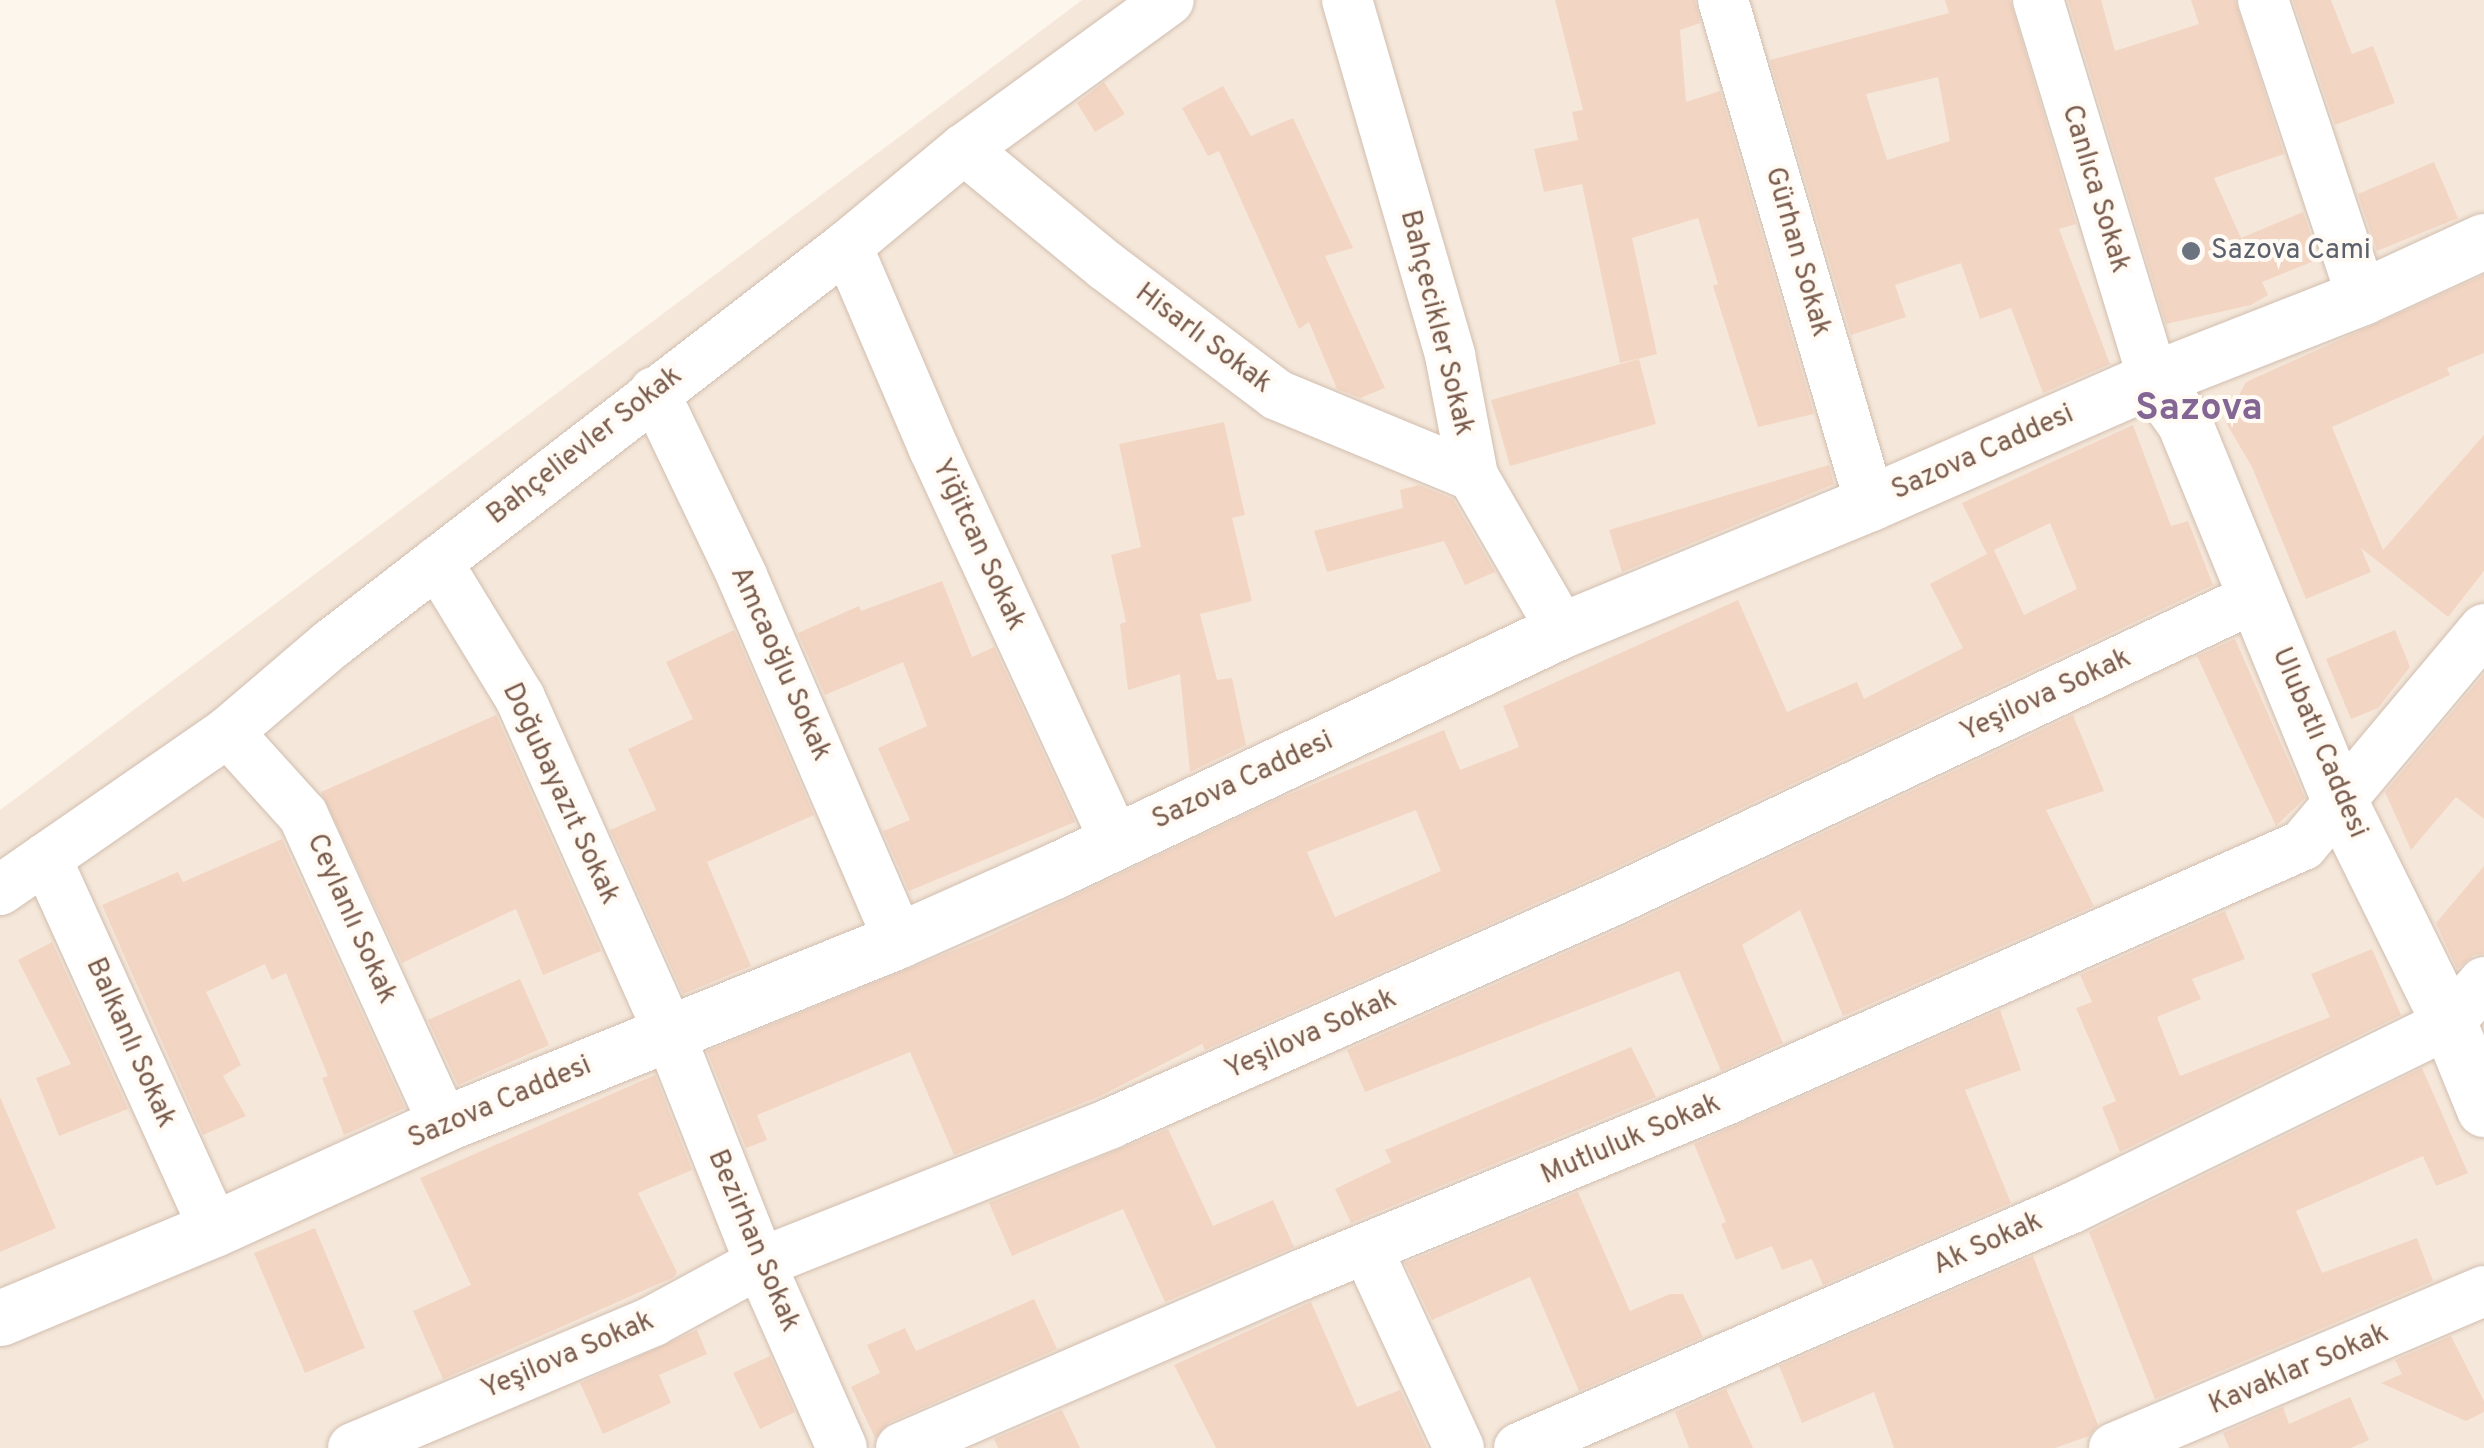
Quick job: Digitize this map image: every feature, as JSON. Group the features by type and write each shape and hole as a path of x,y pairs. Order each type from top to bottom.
{"street":[{"name":"Bahçelievler Sokak","path":"0,890 228,732 330,644 847,246 964,149 1168,0"},
{"name":"Bahçecikler Sokak","path":"1346,0 1450,355 1473,476 1562,630"},
{"name":"Gürhan Sokak","path":"1723,0 1870,503"},
{"name":"Canlıca Sokak","path":"2038,0 2153,379"},
{"path":"2263,0 2362,297"},
{"name":"Hisarlı Sokak","path":"964,149 1106,266 1278,395 1473,476"},
{"name":"Sazova Caddesi","path":"0,1318 214,1229 444,1124 899,940 1562,630 1870,503 2153,379 2362,297 2484,241"},
{"name":"Yiğitcan Sokak","path":"847,246 934,450 1115,841"},
{"name":"Ulubatlı Caddesi","path":"2153,379 2184,422 2339,800 2449,1023 2484,1109"},
{"name":"Amcaoğlu Sokak","path":"654,392 742,576 899,940"},
{"name":"Doğubayazıt Sokak","path":"437,562 520,698 669,1032"},
{"name":"Yeşilova Sokak","path":"353,1448 652,1321 760,1264 1111,1123 1614,900 2258,596"},
{"name":"Mutluluk Sokak","path":"901,1448 1301,1275 1368,1251 1732,1097 2302,845 2484,629"},
{"name":"Ceylanlı Sokak","path":"228,732 303,815 444,1124"},
{"name":"Balkanlı Sokak","path":"46,858 214,1229"},
{"path":"2449,1023 2484,982"},
{"name":"Ak Sokak","path":"1520,1448 2072,1208 2449,1023"},
{"name":"Bezirhan Sokak","path":"669,1032 760,1264 842,1448"},
{"path":"1368,1251 1459,1448"},
{"name":"Kavaklar Sokak","path":"2114,1448 2484,1291"}],"shaded area":[{"path":"1082,0 2484,0 2484,1448 0,1448 0,810"}],"building":[{"path":"1555,0 1695,0 1700,23 1680,30 1686,102 1720,91 1814,414 1758,427 1713,286 1718,284 1698,218 1632,238 1657,354 1620,363 1582,184 1544,192 1534,149 1578,140 1572,112 1583,110"},
{"path":"1945,0 2010,0 2076,224 2059,229 2110,364 2043,393 2011,308 1980,319 1961,263 1895,285 1906,317 1851,335 1770,60 1949,13","holes":["1938,77 1950,141 1887,160 1866,94"]},
{"path":"2068,0 2101,0 2115,51 2199,24 2191,0 2235,0 2284,154 2214,178 2241,238 2303,212 2319,259 2262,282 2268,295 2251,305 2166,324"},
{"path":"2293,0 2331,0 2352,54 2373,46 2395,103 2335,125"},
{"path":"1104,82 1125,114 1095,132 1077,103"},
{"path":"1223,86 1251,136 1293,118 1353,248 1325,256 1385,388 1360,398 1337,389 1309,322 1299,329 1219,151 1208,156 1182,108"},
{"path":"2434,162 2458,218 2377,251 2358,194"},
{"path":"2484,275 2484,353 2447,368 2450,375 2332,427 2383,550 2484,435 2484,571 2448,617 2361,548 2371,572 2306,599 2252,467 2225,421 2246,382"},
{"path":"1639,359 1656,424 1510,466 1491,400"},
{"path":"1224,422 1245,515 1232,518 1252,601 1200,614 1217,680 1232,678 1246,745 1190,772 1180,674 1128,690 1120,624 1126,622 1111,555 1141,547 1119,444"},
{"path":"2133,425 2171,526 2188,521 2213,585 1602,874 1205,1050 1202,1044 1100,1096 954,1155 910,1052 757,1115 767,1140 746,1148 707,1051 989,936 1278,799 1444,730 1460,770 1519,747 1503,706 1738,600 1787,712 1857,682 1864,699 1963,648 1930,584 1987,554 1962,503","holes":["2050,523 2077,589 2024,615 1994,550","1416,810 1441,871 1335,917 1307,852"]},
{"path":"1829,465 1834,484 1622,572 1609,530"},
{"path":"1419,485 1453,499 1495,572 1465,585 1444,541 1327,572 1314,531 1403,508 1400,490"},
{"path":"942,581 972,657 994,647 1075,822 909,891 883,831 910,820 878,748 927,726 903,662 825,695 798,633 859,606 861,611"},
{"path":"734,630 814,815 707,862 751,966 683,994 610,830 656,810 628,749 693,719 666,662"},
{"path":"2395,630 2410,667 2378,708 2351,719 2326,659"},
{"path":"2235,639 2305,798 2276,826 2197,656"},
{"path":"2484,674 2484,819 2456,797 2411,850 2385,792"},
{"path":"496,715 601,951 543,975 516,909 402,963 321,792"},
{"path":"2073,715 2104,791 2046,810 2094,906 1843,1016 1800,910 1742,945 1783,1043 1721,1071 1679,971 1365,1092 1347,1050 1626,926"},
{"path":"282,839 405,1108 344,1135 322,1078 328,1076 286,973 272,980 265,964 206,992 241,1065 223,1076 246,1116 203,1135 102,905 178,872 183,882"},
{"path":"2484,866 2484,954 2474,955 2457,969 2436,923"},
{"path":"2225,911 2245,959 2192,979 2201,999 2157,1017 2180,1076 2330,1017 2311,974 2372,949 2401,1015 2120,1152 2102,1107 2116,1101 2076,1008 2092,1002 2080,975"},
{"path":"52,942 128,1109 59,1136 36,1078 71,1064 18,960"},
{"path":"520,979 549,1045 458,1085 428,1020"},
{"path":"2000,1010 2021,1070 1965,1090 2011,1203 1823,1285 1812,1259 1782,1270 1772,1246 1736,1260 1721,1224 1726,1222 1694,1144"},
{"path":"1631,1047 1656,1097 1351,1223 1335,1189 1391,1162 1385,1150"},
{"path":"2422,1068 2468,1173 2436,1186 2423,1156 2296,1211 2322,1273 2417,1238 2433,1281 2155,1399 2089,1232"},
{"path":"655,1075 692,1170 638,1193 677,1272 674,1277 443,1379 413,1311 471,1285 420,1178"},
{"path":"0,1097 56,1228 0,1252"},
{"path":"1168,1129 1213,1226 1273,1200 1294,1247 1165,1302 1123,1209 1012,1256 989,1203"},
{"path":"1578,1192 1630,1311 1670,1294 1683,1294 1703,1337 1579,1391 1530,1277 1432,1320 1405,1263"},
{"path":"315,1228 365,1348 305,1373 254,1253"},
{"path":"2033,1256 2098,1425 2089,1436 2055,1448 1894,1448 1874,1392 1802,1423 1779,1366"},
{"path":"1034,1299 1057,1349 890,1422 875,1438 851,1387 880,1373 867,1345 905,1328 916,1351"},
{"path":"1311,1302 1357,1407 1400,1390 1427,1448 1216,1448 1174,1365"},
{"path":"697,1330 707,1354 659,1375 671,1403 603,1434 580,1383"},
{"path":"2451,1336 2484,1401 2484,1412 2466,1421 2381,1383 2402,1374 2395,1360"},
{"path":"770,1356 795,1412 760,1429 733,1373"},
{"path":"1726,1389 1753,1448 1689,1448 1675,1412"},
{"path":"2350,1397 2369,1440 2351,1448 2229,1448 2223,1433 2283,1407 2289,1424"},
{"path":"1062,1410 1080,1448 998,1448 994,1439"}],"place":[{"name":"Sazova Cami","path":"2191,251"}],"district":[{"name":"Sazova","path":"2199,410"}]}
